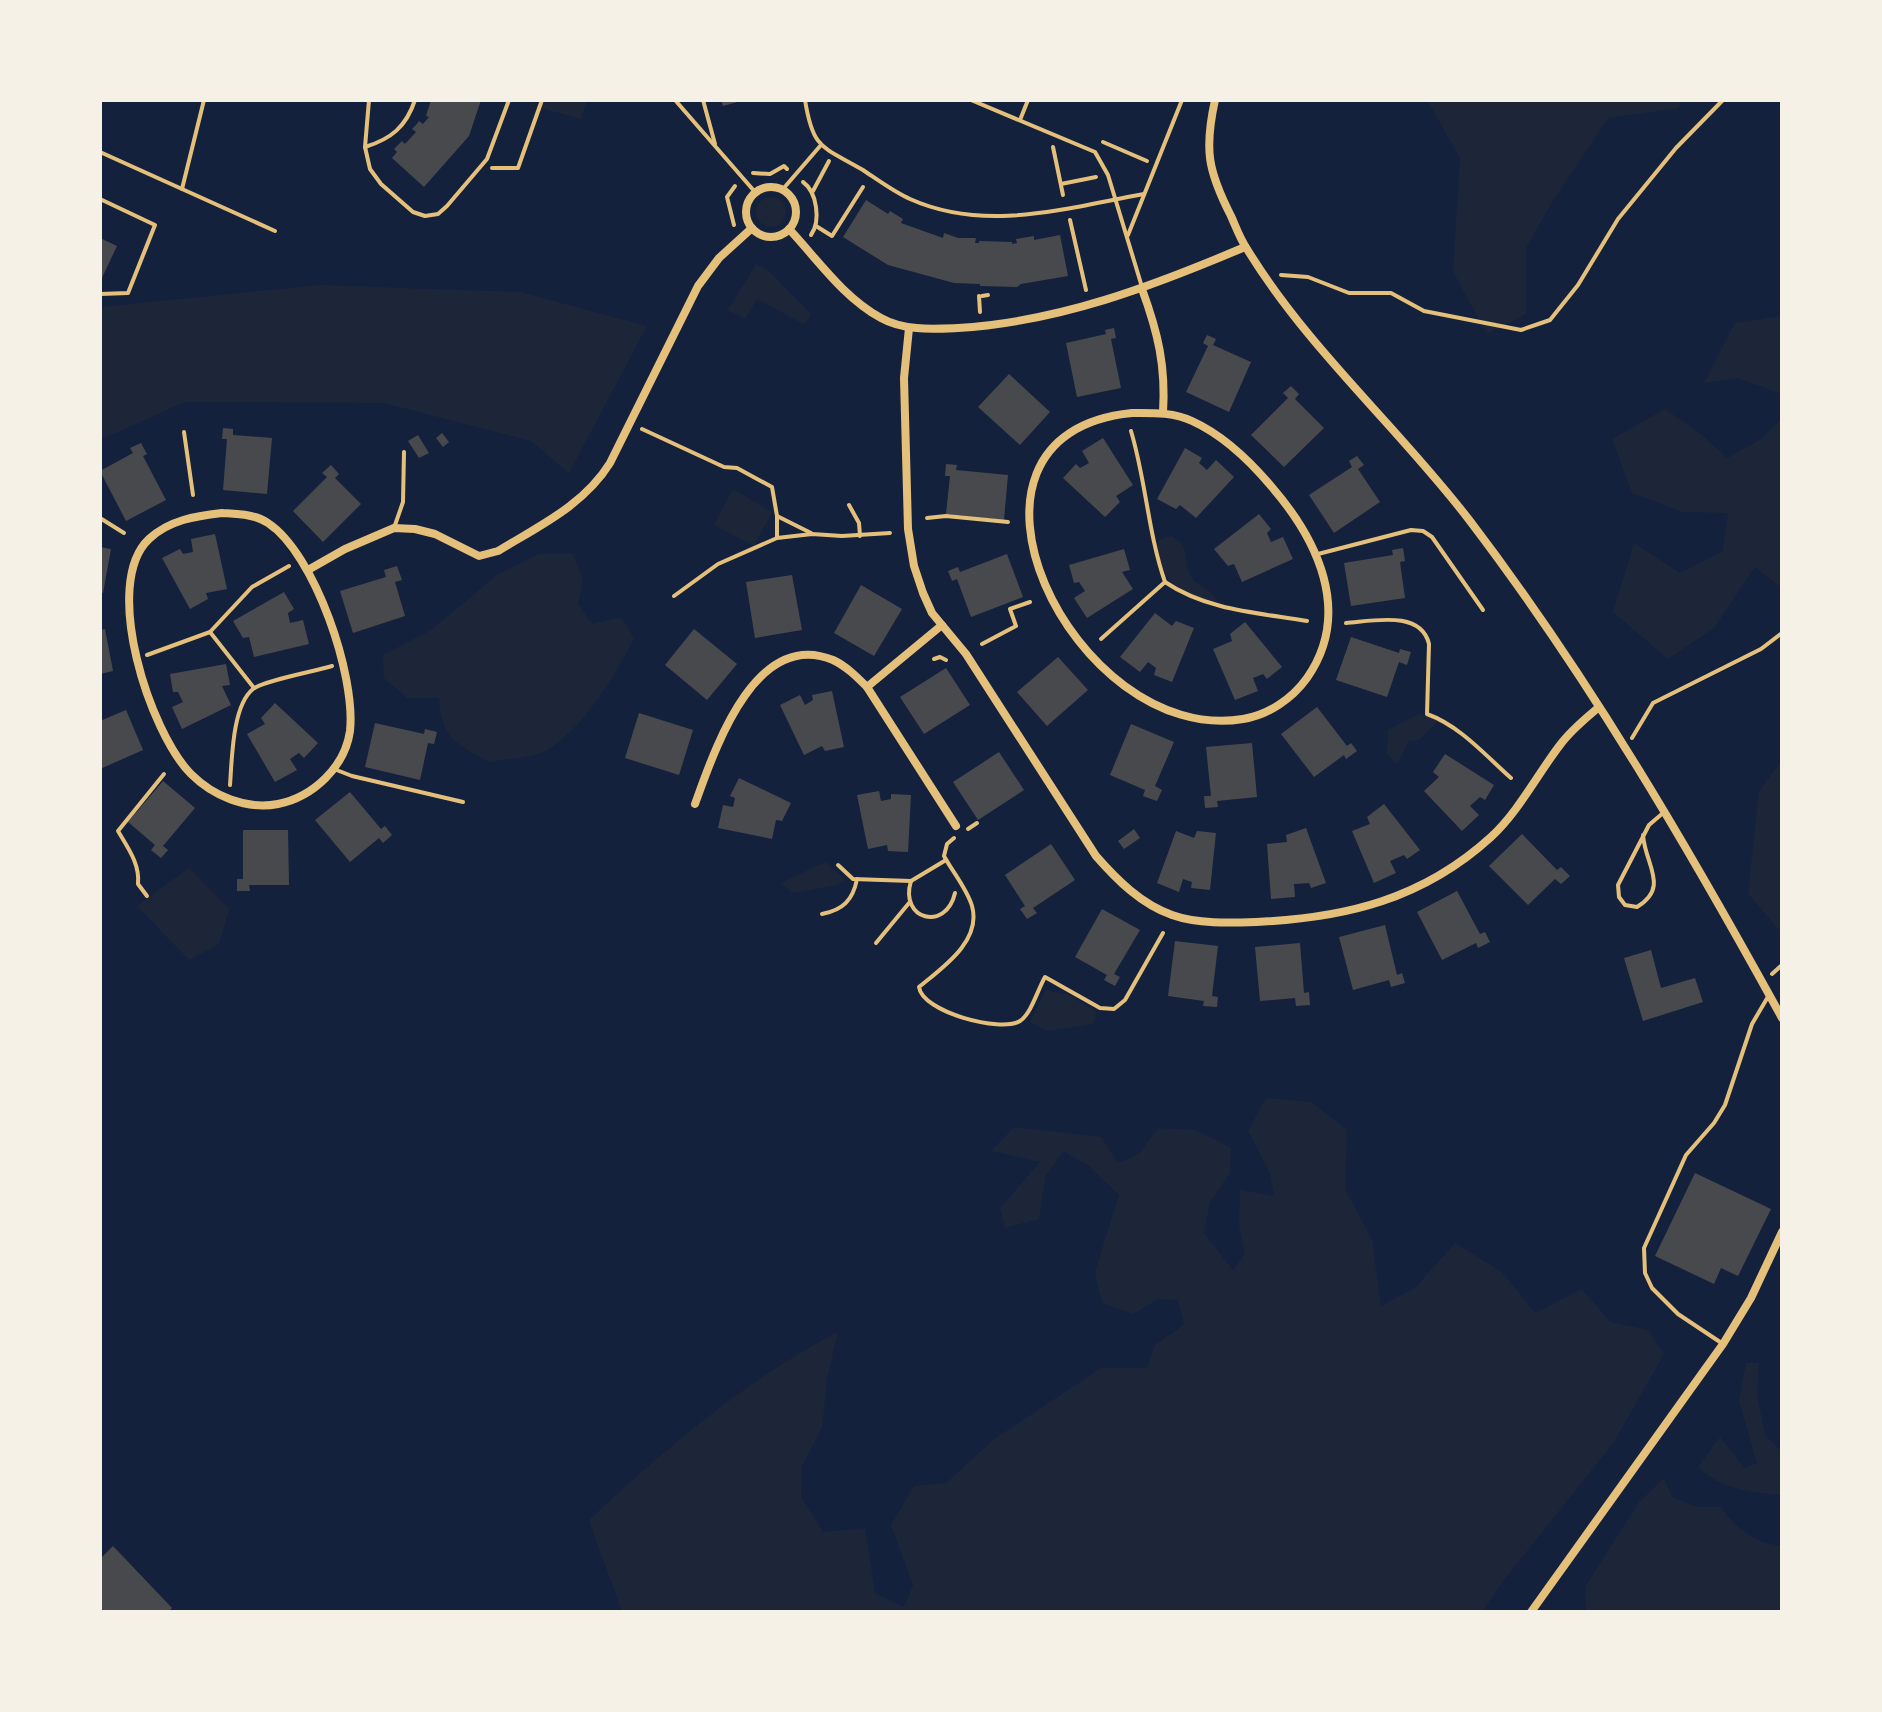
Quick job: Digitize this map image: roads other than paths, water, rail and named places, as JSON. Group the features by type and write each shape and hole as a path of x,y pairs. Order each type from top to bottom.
{"street":[{"path":"1215,100 1209,128 1209,163 1215,185 1245,247 1313,338 1470,520 1599,707 1782,1018"},
{"path":"769,186 783,189 790,195 796,209 789,229 782,234 766,237 752,228 745,214 746,206 755,192 769,186"},
{"path":"308,570 345,549 394,528 435,534 471,554 488,555 580,500 597,483 610,463 698,286 719,258 752,228"},
{"path":"789,229 860,305 883,320 909,328 933,329 981,326 1055,314 1142,289 1245,247"},
{"path":"1142,289 1161,348 1163,413"},
{"path":"909,328 904,378 908,529 914,566 923,593 932,613 966,654 1106,868 1140,898 1172,915 1234,923 1318,918 1357,910 1426,883 1463,860 1493,834 1559,745 1599,707"},
{"path":"1163,413 1191,420 1238,451 1292,510 1318,554 1327,604 1323,648 1300,688 1263,714 1242,719 1191,719 1153,704 1113,677 1087,652 1068,627 1039,573 1030,542 1029,512 1033,484 1059,439 1082,424 1111,415 1163,413"},
{"path":"244,514 266,521 283,534 308,570 342,664 349,697 350,733 333,769 314,789 296,799 276,805 253,805 229,800 190,773 173,752 149,702 131,627 131,576 137,555 147,540 163,528 201,515 244,514"},
{"path":"867,687 942,625"},
{"path":"695,804 721,735 758,680 775,666 794,657 814,656 849,670 867,687 956,826"},
{"path":"1531,1612 1723,1344 1751,1298 1782,1232"}],"lane":[{"path":"182,189 204,100"},
{"path":"369,100 364,129 370,169 381,184 413,212 425,216 438,214 447,206 481,166 495,142 509,100"},
{"path":"365,147 383,141 400,129 415,100"},
{"path":"675,100 755,192"},
{"path":"703,100 715,147"},
{"path":"805,100 809,126 821,145 908,198 964,215 1021,216 1144,194"},
{"path":"971,100 1095,152 1108,175 1142,289"},
{"path":"1020,120 1028,100"},
{"path":"1127,238 1182,100"},
{"path":"783,189 821,145"},
{"path":"100,152 275,231"},
{"path":"100,199 155,225 128,293 100,294"},
{"path":"394,528 403,502 404,452"},
{"path":"1318,554 1411,530 1423,531 1432,537 1483,610"},
{"path":"333,769 463,802"},
{"path":"1643,835 1655,880 1654,892 1637,907 1625,905 1619,897 1618,885 1634,858 1643,835 1649,825 1664,813"},
{"path":"1723,1344 1678,1314 1652,1288 1645,1273 1644,1248 1686,1155 1725,1105 1752,1024 1769,995"}]}
